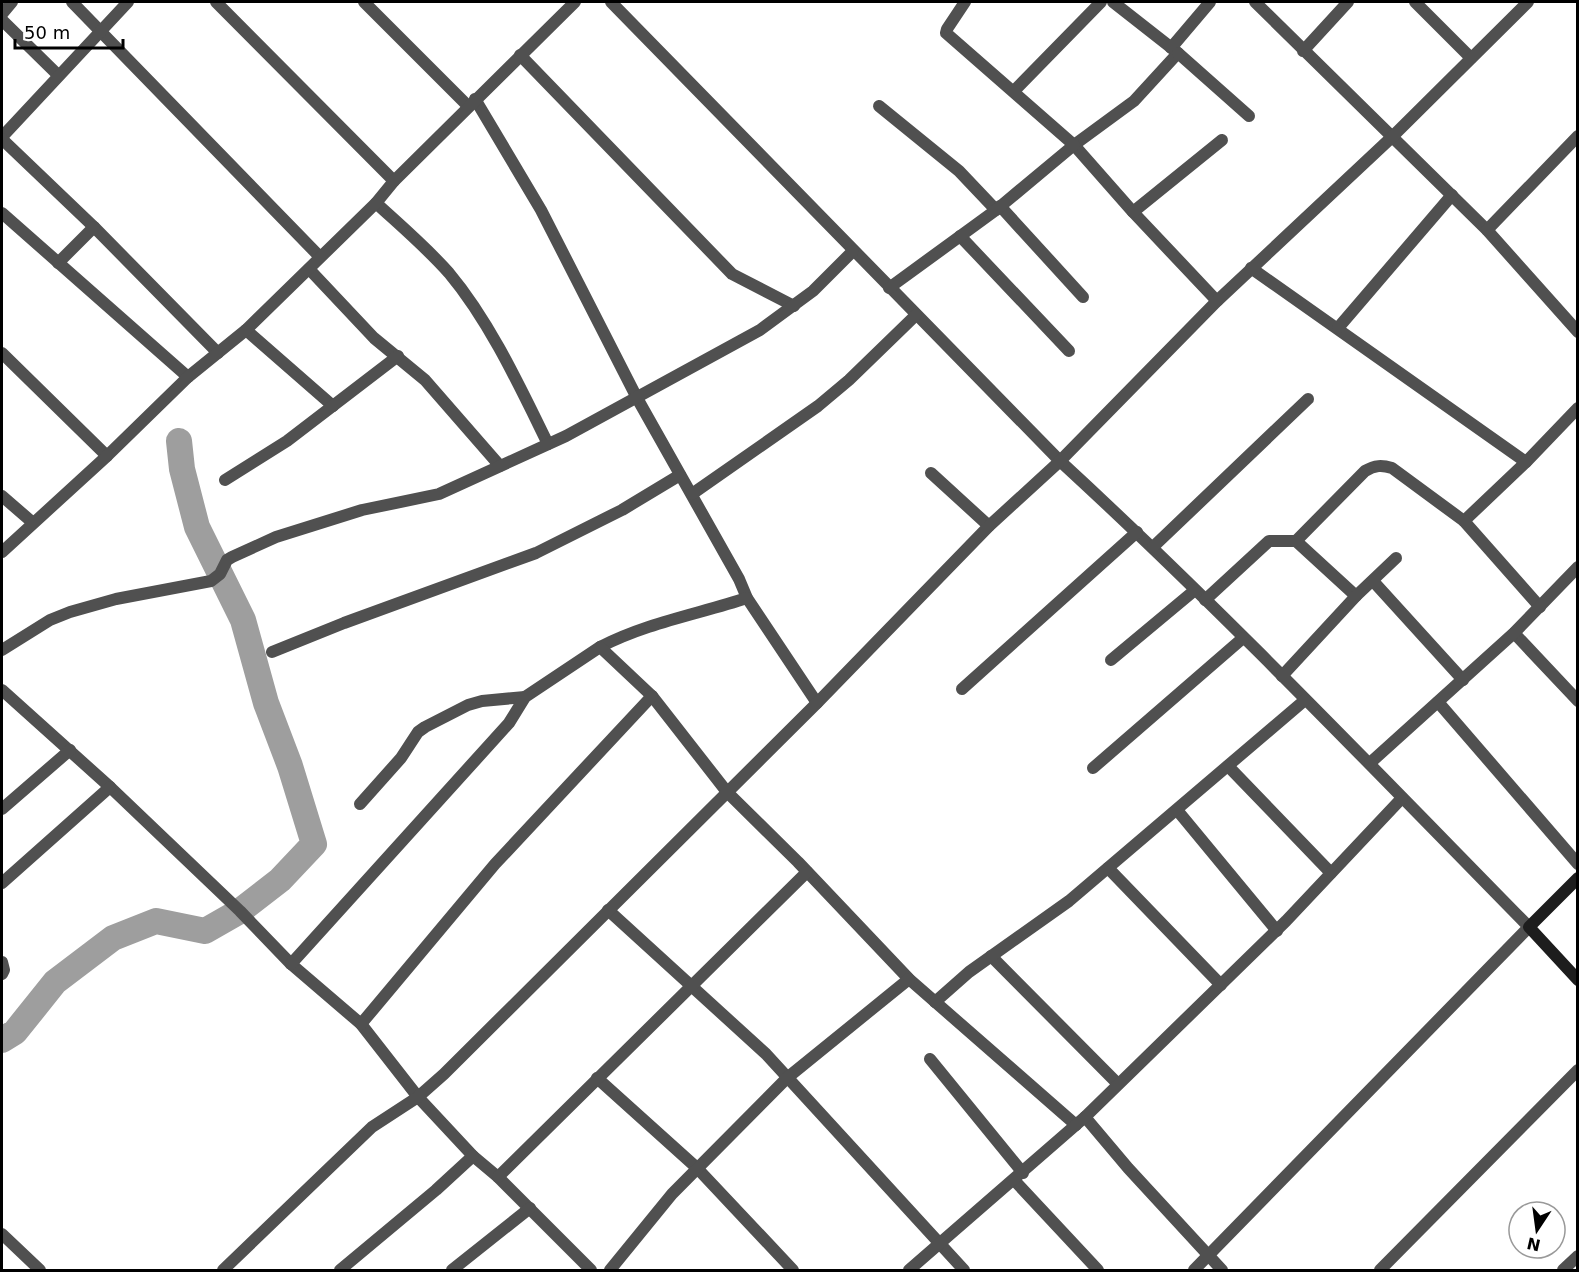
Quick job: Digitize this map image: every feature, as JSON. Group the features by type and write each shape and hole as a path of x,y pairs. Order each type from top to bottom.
{"street":[{"path":"2,14 12,2"},
{"path":"72,2 320,257"},
{"path":"128,2 99,30 2,138 94,227 218,353"},
{"path":"216,2 394,181"},
{"path":"364,2 471,102 541,210 637,398 739,579 747,598 817,703"},
{"path":"2,552 32,522 107,456 188,377 246,330 376,203 394,181 471,102 575,2"},
{"path":"611,2 1060,461 1137,532 1370,763 1578,980"},
{"path":"965,2 946,33 1074,145 1133,212 1218,301"},
{"path":"1014,91 1101,2"},
{"path":"1113,2 1175,51 1250,116"},
{"path":"889,288 998,208 1074,145 1134,101 1175,51 1210,2"},
{"path":"1255,2 1487,230 1578,332"},
{"path":"1303,51 1348,2"},
{"path":"1415,2 1471,58"},
{"path":"223,1270 372,1128 418,1097 444,1074 817,703 989,526 1060,461 1251,268 1392,137 1528,2"},
{"path":"2,20 58,75"},
{"path":"520,55 732,274 794,306"},
{"path":"879,106 959,171 998,208 1083,297"},
{"path":"1487,230 1578,136"},
{"path":"1133,212 1222,140"},
{"path":"1338,328 1452,195"},
{"path":"376,203 423,245 450,275 479,315 515,377 548,444"},
{"path":"2,213 188,377"},
{"path":"58,263 94,227"},
{"path":"960,236 1070,351"},
{"path":"2,650 50,620 70,612 116,599 205,583 220,574 227,560 276,537 362,510 439,494 548,444 760,330 813,291 853,251"},
{"path":"1251,268 1527,462"},
{"path":"309,269 374,338 425,380 500,466"},
{"path":"1568,322 1578,312"},
{"path":"692,494 818,406 849,380 916,315"},
{"path":"246,330 333,406"},
{"path":"2,353 107,456"},
{"path":"225,480 287,441 398,356"},
{"path":"1153,548 1308,399"},
{"path":"1464,521 1527,462 1578,408"},
{"path":"1296,541 1365,471 1383,465 1392,468 1464,521 1540,607"},
{"path":"931,473 989,526"},
{"path":"272,652 344,623 536,553 622,510 680,475"},
{"path":"2,496 32,522"},
{"path":"962,689 1137,532"},
{"path":"1205,600 1269,541 1276,540 1296,541 1356,596"},
{"path":"1282,676 1356,596 1395,558"},
{"path":"1370,763 1514,633 1578,567"},
{"path":"1373,581 1463,680"},
{"path":"1111,660 1195,590"},
{"path":"291,964 509,723 525,697 600,647 620,637 747,598"},
{"path":"1514,633 1578,701"},
{"path":"1093,768 1243,638"},
{"path":"600,647 652,696 727,792 909,979 1081,1121 1128,1168 1222,1270"},
{"path":"2,690 110,787 240,911 291,964 360,1024 418,1097 473,1156 498,1177 591,1270"},
{"path":"360,1024 495,864 652,696"},
{"path":"360,804 395,765 424,727 468,705 482,701 525,697"},
{"path":"935,1002 969,972 1069,901 1305,700"},
{"path":"1438,702 1578,864"},
{"path":"2,809 70,750"},
{"path":"1228,766 1331,873"},
{"path":"2,883 110,787"},
{"path":"909,1270 1081,1121 1277,931 1402,798"},
{"path":"1178,810 1277,931"},
{"path":"1108,868 1221,986"},
{"path":"498,1177 807,872"},
{"path":"1194,1270 1578,878"},
{"path":"608,910 766,1054 964,1270"},
{"path":"991,956 1118,1084"},
{"path":"2,962 4,970 2,974"},
{"path":"610,1270 672,1194 787,1078 909,979"},
{"path":"930,1059 1019,1177 1098,1270"},
{"path":"1380,1270 1578,1070"},
{"path":"597,1078 697,1168 793,1270"},
{"path":"340,1270 473,1156"},
{"path":"452,1270 530,1208"},
{"path":"2,1234 40,1270"},
{"path":"1563,1270 1578,1256"}],"waterway":[{"path":"2,1040 15,1032 55,982 113,938 156,921 205,931 240,911 280,880 314,844 290,766 266,703 243,620 197,527 182,469 179,441"}]}
